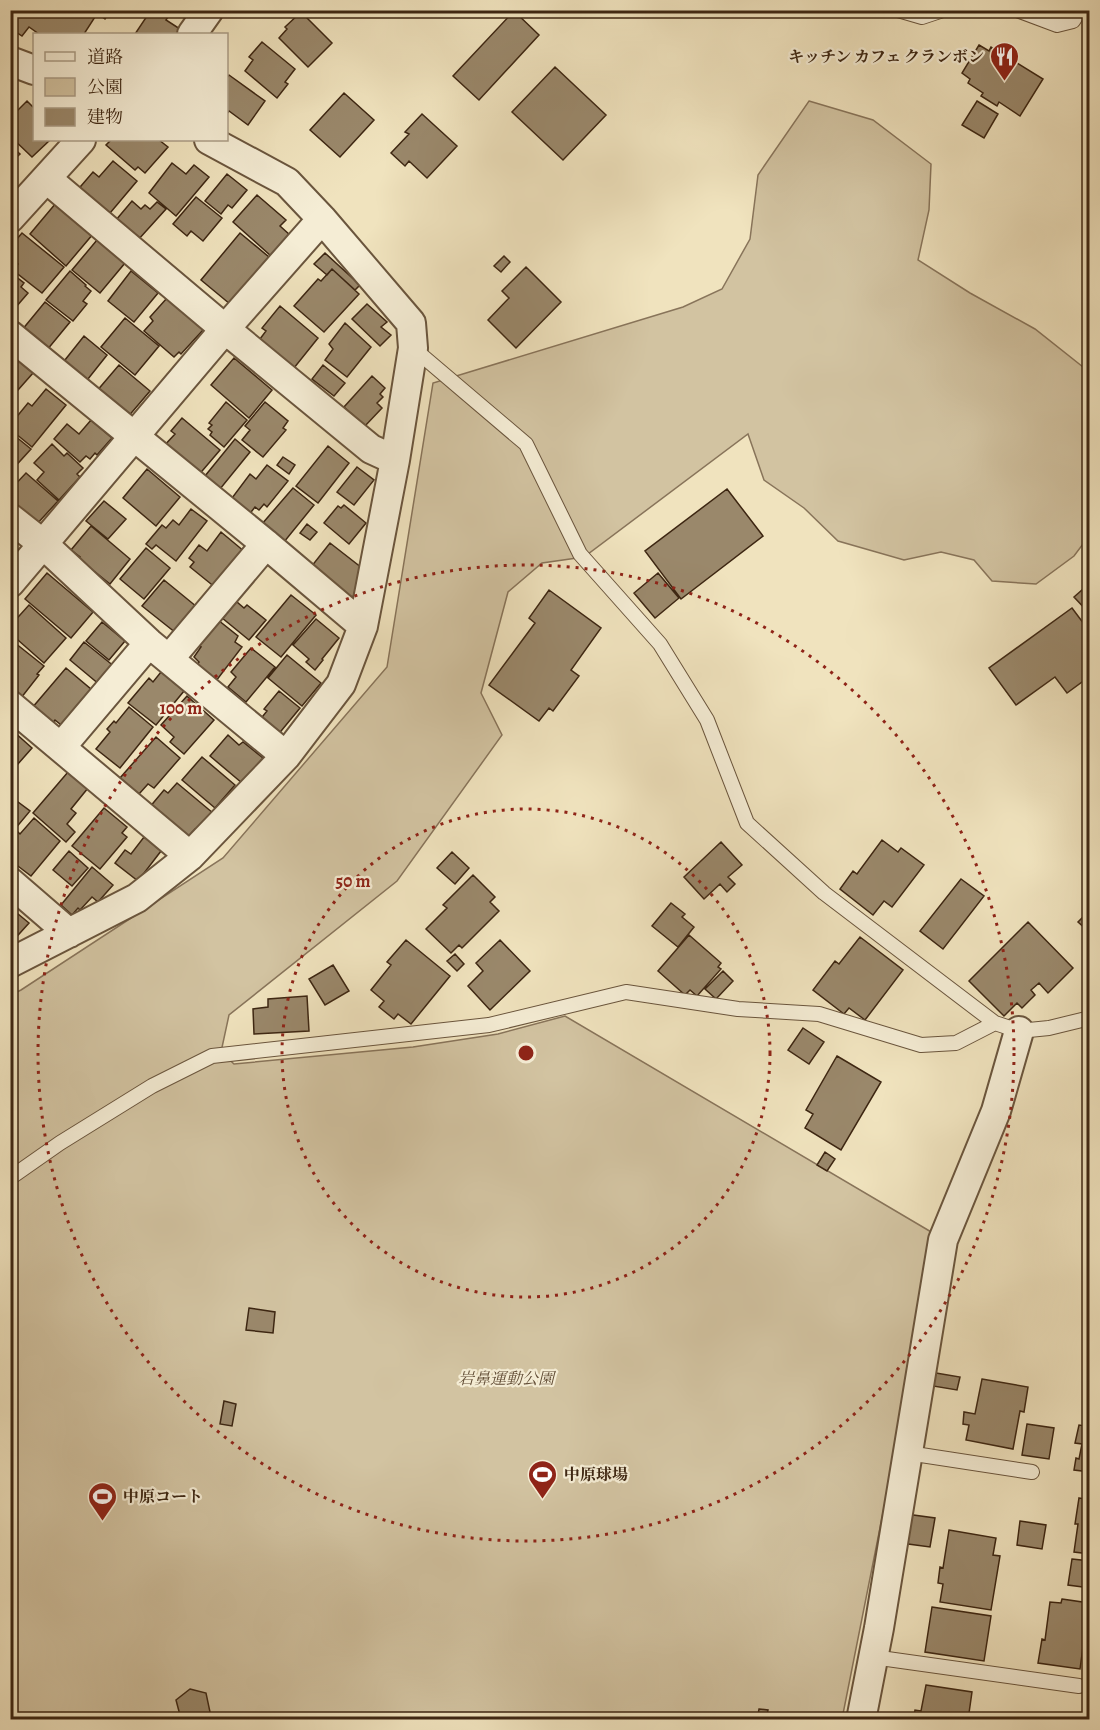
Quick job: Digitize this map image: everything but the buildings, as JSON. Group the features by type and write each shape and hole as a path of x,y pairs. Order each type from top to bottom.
{"street":[{"path":"193,33 208,10"},
{"path":"10,62 33,70"},
{"path":"10,218 80,141"},
{"path":"10,963 137,898 190,856 286,756 340,684 363,626 395,460 413,348 411,323 322,219 287,182 211,141"},
{"path":"47,179 371,448 395,460"},
{"path":"10,583 225,329 322,219"},
{"path":"10,335 363,626"},
{"path":"10,518 43,544 159,651 286,756"},
{"path":"61,747 266,544"},
{"path":"10,705 190,856"},
{"path":"10,882 69,933"},
{"path":"861,1719 943,1240 996,1111 1007,1027"}],"lane":[{"path":"898,10 922,17 943,10"},
{"path":"1017,10 1057,25 1073,21 1080,10"},
{"path":"413,348 526,444 580,554 660,644 707,720 747,823 824,893 1007,1027"},
{"path":"10,1178 60,1143 152,1086 212,1056 489,1025 626,992 738,1009 819,1014 921,1046 956,1043 1007,1027 1049,1028 1089,1018"},
{"path":"908,1453 1032,1472"},
{"path":"873,1657 1079,1686"}],"green space":[{"name":"岩鼻運動公園","path":"809,101 873,120 931,164 929,210 918,260 970,293 1035,329 1089,374 1089,536 1074,556 1036,584 992,581 974,560 941,552 904,560 838,541 804,508 764,480 748,434 584,557 542,563 508,592 481,693 502,735 397,881 229,1015 221,1052 234,1064 413,1047 498,1034 565,1016 938,1236 842,1719 11,1720 11,995 223,858 387,667 433,383 683,307 722,289 750,239 758,175"}],"place":[{"name":"キッチン カフェ クランボン","path":"1005,82"},
{"name":"中原球場","path":"543,1500"},
{"name":"中原コート","path":"102,1522"}]}
